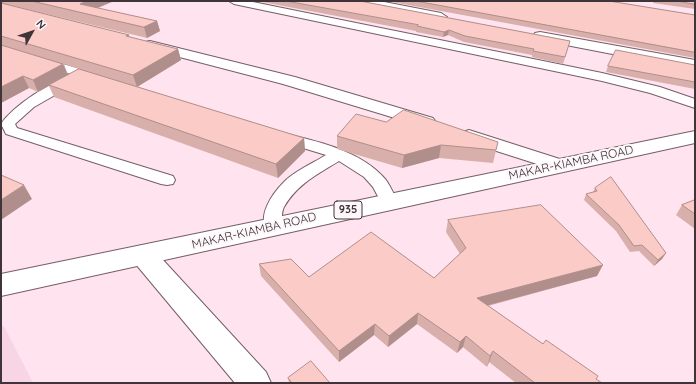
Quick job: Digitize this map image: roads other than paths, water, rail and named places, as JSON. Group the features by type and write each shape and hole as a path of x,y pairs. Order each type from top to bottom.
{"street":[{"path":"360,1 454,19"},
{"path":"524,32 695,66"},
{"path":"132,41 202,57 365,103 559,165"},
{"name":"MAKAR-KIAMBA ROAD","path":"1,285 695,137"},
{"path":"143,255 255,383"}],"lane":[{"path":"234,1 602,77 655,90 695,104"},
{"path":"1,49 106,81"},
{"path":"84,74 22,108 14,114 8,124 12,131 167,180"},
{"path":"270,133 337,155 367,171 379,183 389,202"},
{"path":"273,226 274,208 290,185 337,155"}]}
